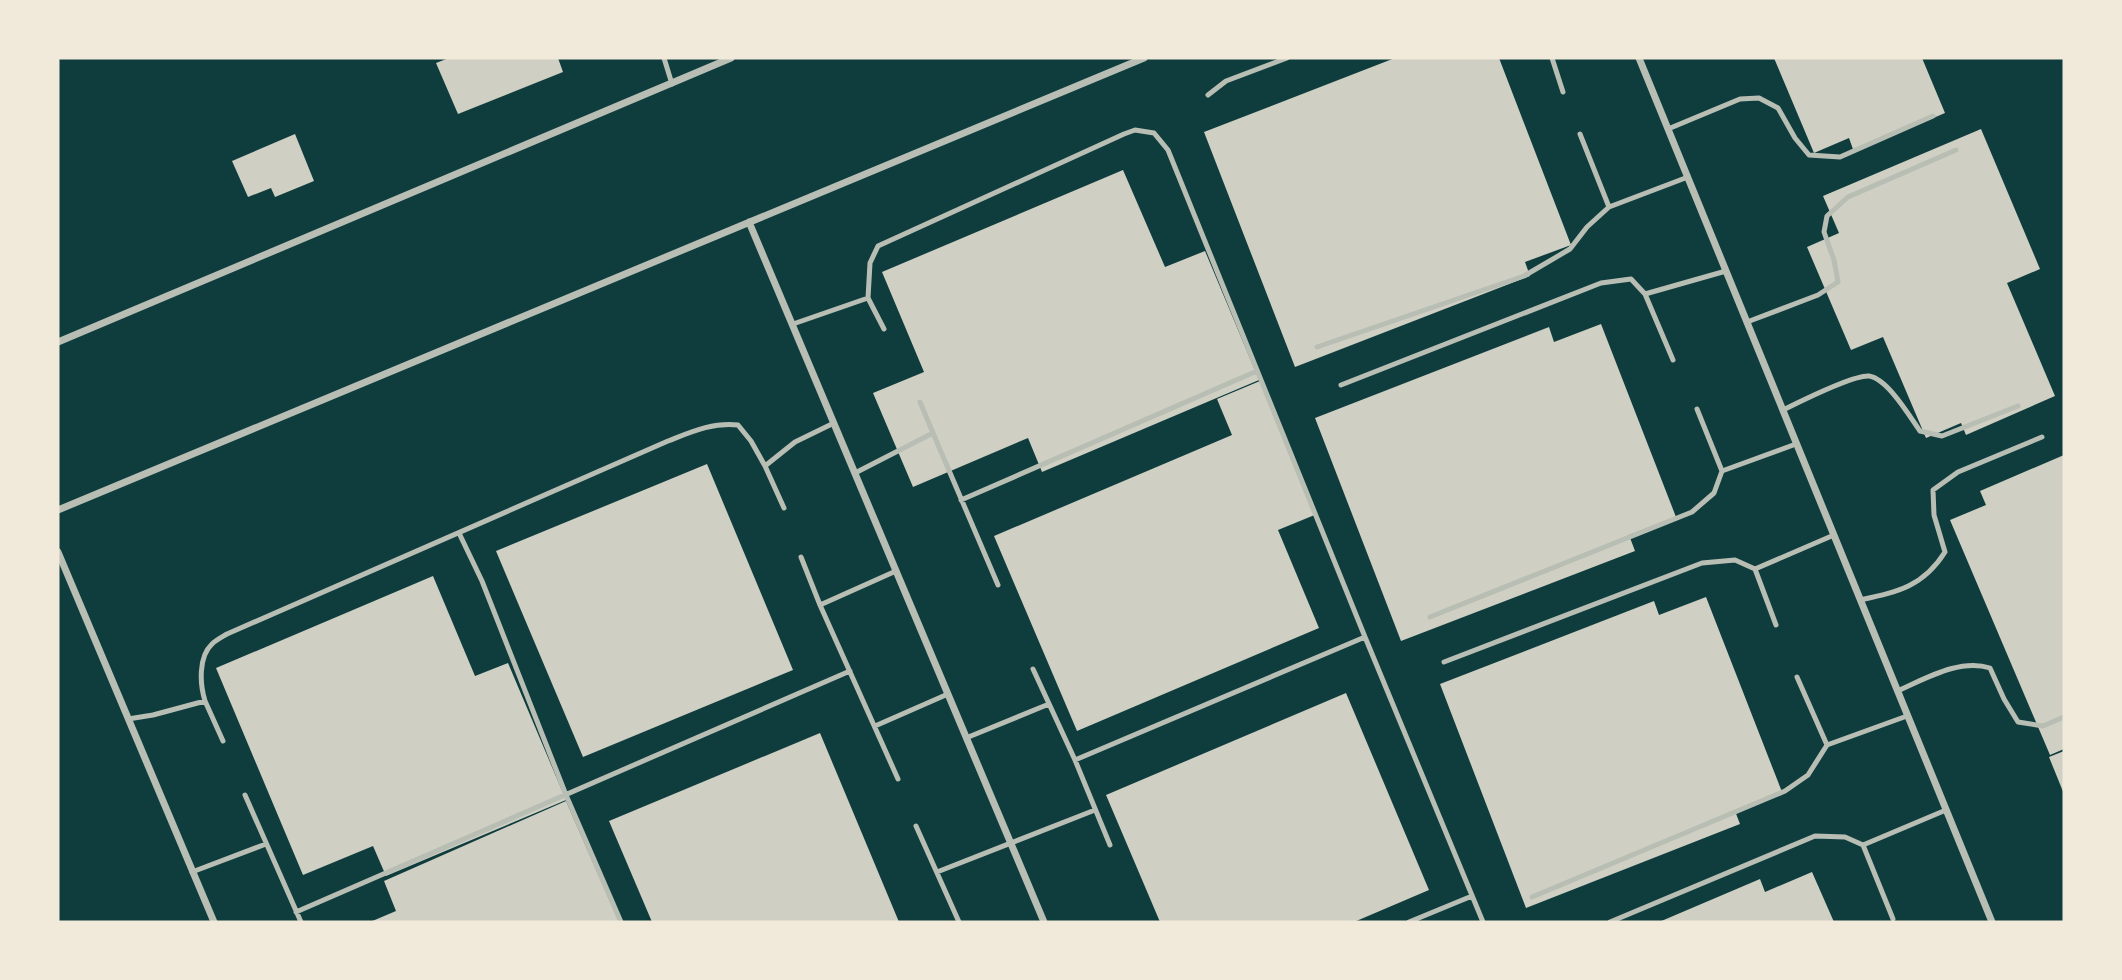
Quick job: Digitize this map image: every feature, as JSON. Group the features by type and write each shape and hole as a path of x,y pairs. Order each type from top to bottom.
{"street":[{"path":"58,342 731,58"},
{"path":"58,510 1144,58"},
{"path":"1639,58 1992,922"},
{"path":"750,222 1044,922"},
{"path":"58,552 214,922"}],"lane":[{"path":"664,58 671,84"},
{"path":"1208,95 1226,81 1287,58"},
{"path":"1552,58 1563,92"},
{"path":"1668,129 1740,99 1759,98 1778,108 1795,138 1809,155 1840,157 1933,116"},
{"path":"884,328 868,298 870,263 877,246 1124,134 1135,130 1154,133 1168,150 1483,922"},
{"path":"1580,134 1609,207"},
{"path":"1747,323 1818,295 1838,282 1824,232 1827,216 1848,198 1956,150"},
{"path":"1317,347 1524,276 1570,249 1587,227 1609,207 1688,177"},
{"path":"1645,294 1726,271"},
{"path":"1341,385 1601,283 1631,279 1645,294 1673,360"},
{"path":"793,324 868,298"},
{"path":"961,500 1257,371"},
{"path":"1783,410 1844,382 1869,376 1883,384 1900,402 1920,431 1942,436 2018,406"},
{"path":"920,402 998,585"},
{"path":"1430,617 1692,512 1714,493 1722,471 1697,409"},
{"path":"765,466 795,442 834,423"},
{"path":"222,741 202,691 202,664 211,645 227,634 668,441 711,426 738,425 765,466 784,508"},
{"path":"855,473 933,433"},
{"path":"1860,600 1900,591 1934,569 1945,552 1934,515 1933,490 1958,472 2042,437"},
{"path":"1722,471 1796,444"},
{"path":"459,533 482,581 566,795 621,922"},
{"path":"1755,569 1833,535"},
{"path":"801,557 898,779"},
{"path":"1444,662 1702,563 1735,560 1755,569 1776,625"},
{"path":"820,605 896,571"},
{"path":"1075,760 1365,637"},
{"path":"1897,691 1950,670 1977,663 1990,668 2018,722 2043,726 2064,717"},
{"path":"1033,669 1110,845"},
{"path":"296,912 850,671"},
{"path":"1797,677 1827,745"},
{"path":"875,726 948,694"},
{"path":"128,719 205,701"},
{"path":"966,738 1049,704"},
{"path":"1532,897 1785,791 1808,775 1827,745 1907,716"},
{"path":"245,795 300,922"},
{"path":"937,872 1095,810"},
{"path":"1863,845 1946,810"},
{"path":"916,825 959,922"},
{"path":"1610,922 1815,836 1845,837 1863,845 1893,919"},
{"path":"192,872 266,844"},
{"path":"1409,922 1472,896"}],"building":[{"path":"449,58 558,58 563,72 458,114 436,63"},
{"path":"1395,58 1499,58 1571,245 1525,262 1530,276 1295,367 1204,132"},
{"path":"1774,58 1922,58 1945,113 1854,152 1849,138 1814,153"},
{"path":"1981,129 2040,269 2007,283 2055,396 1966,435 1961,423 1926,438 1883,337 1851,350 1807,247 1839,233 1823,196"},
{"path":"295,134 314,181 275,197 271,188 248,197 232,161"},
{"path":"1123,170 1165,267 1205,251 1259,380 1042,472 1028,438 913,487 873,393 924,372 882,272"},
{"path":"1601,324 1676,517 1629,535 1635,551 1401,641 1315,418 1549,327 1554,342"},
{"path":"1260,381 1317,514 1278,530 1319,628 1077,731 994,536 1232,435 1217,399"},
{"path":"2064,455 2064,749 2050,755 1950,520 1986,505 1980,491"},
{"path":"707,464 793,670 583,757 496,551"},
{"path":"433,576 475,676 508,663 566,800 386,876 373,846 303,875 216,668"},
{"path":"1706,597 1782,792 1735,811 1740,824 1526,908 1440,684 1654,601 1659,615"},
{"path":"1346,693 1429,890 1354,922 1160,922 1106,795"},
{"path":"820,733 899,922 652,922 609,821"},
{"path":"2064,751 2064,794 2049,757"},
{"path":"566,801 619,922 370,922 396,911 384,881"},
{"path":"1812,872 1834,922 1659,922 1760,879 1765,892"}]}
